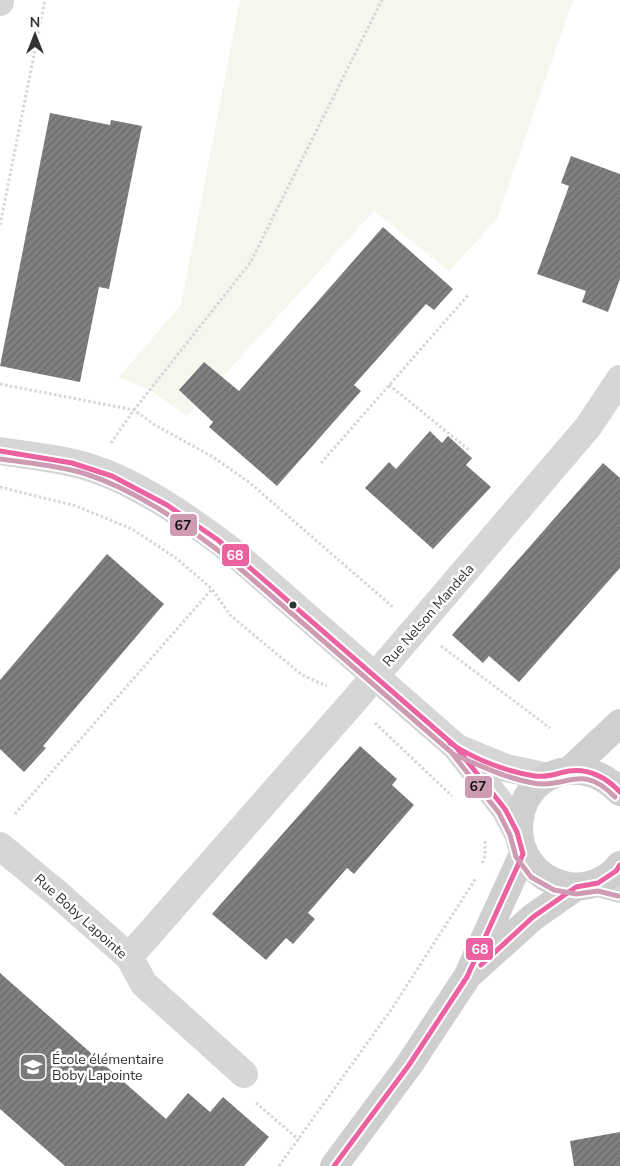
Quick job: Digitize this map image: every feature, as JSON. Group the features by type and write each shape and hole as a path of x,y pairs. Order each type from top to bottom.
{"street":[{"name":"Rue Nelson Mandela","path":"129,958 417,628 588,427 620,379"},
{"path":"0,451 94,468 152,497 194,522 233,552 456,748 505,809 520,843 536,871 555,883 598,886"},
{"path":"334,1166 409,1065 467,977 520,843 520,810 531,791 559,774 620,724"},
{"path":"456,748 506,768 559,774 593,773 613,784 620,792"},
{"name":"Rue Boby Lapointe","path":"0,846 129,958 144,984 244,1074"},
{"path":"467,977 533,917 598,886 616,871 620,865"}],"path":[{"path":"0,225 45,0"},
{"path":"94,468 134,410 250,263 382,0"},
{"path":"321,463 469,294"},
{"path":"0,384 134,410 155,425 213,456 250,483 417,628 550,728"},
{"path":"389,385 469,450"},
{"path":"0,487 76,506 132,529 176,558 212,589 230,615 302,675 332,688 352,703 459,802"},
{"path":"15,814 212,589"},
{"path":"480,869 485,856 485,836"},
{"path":"279,1166 394,1007 477,876"},
{"path":"244,1074 253,1100 299,1140"}],"shaded area":[{"path":"240,0 573,0 497,219 449,271 374,211 187,416 150,390 119,377 181,305"}],"building":[{"path":"50,113 110,125 111,120 142,126 109,289 99,287 80,382 0,366"},
{"path":"571,156 620,174 620,279 608,312 582,302 586,291 537,274 569,186 561,183"},
{"path":"383,227 453,289 434,310 426,304 354,385 361,391 277,486 209,427 213,422 179,390 204,362 239,391"},
{"path":"430,431 442,443 448,436 472,458 466,465 491,487 433,549 365,488 389,462 396,469"},
{"path":"603,463 620,478 620,568 519,682 489,656 483,663 452,635"},
{"path":"107,554 164,604 43,746 46,748 24,772 0,749 0,680"},
{"path":"360,746 397,779 392,785 414,805 354,874 347,868 308,913 315,919 293,944 286,938 266,960 212,914"},
{"path":"0,973 166,1119 188,1093 210,1112 223,1097 269,1137 244,1166 65,1166 0,1109"},
{"path":"620,1132 620,1166 574,1166 570,1141"}],"transit line":[{"name":"68","path":"0,451 72,463 112,476 167,505 218,540 456,747 505,809 517,832 523,854 467,977 409,1065 334,1166"},
{"name":"67","path":"0,459 63,468 103,480 141,498 194,533 228,558 451,752 499,813 510,835 516,857 531,877 554,890 576,894 598,891 618,896"},
{"name":"68","path":"450,743 491,764 524,774 548,776 576,770 584,771 603,778 620,792"},
{"name":"67","path":"453,754 502,775 533,783 556,783 574,779 593,781 615,797"},
{"name":"68","path":"481,965 533,917 576,887 598,883 616,871 620,865"}],"place":[{"name":"École élémentaire Boby Lapointe","path":"33,1067"}]}
